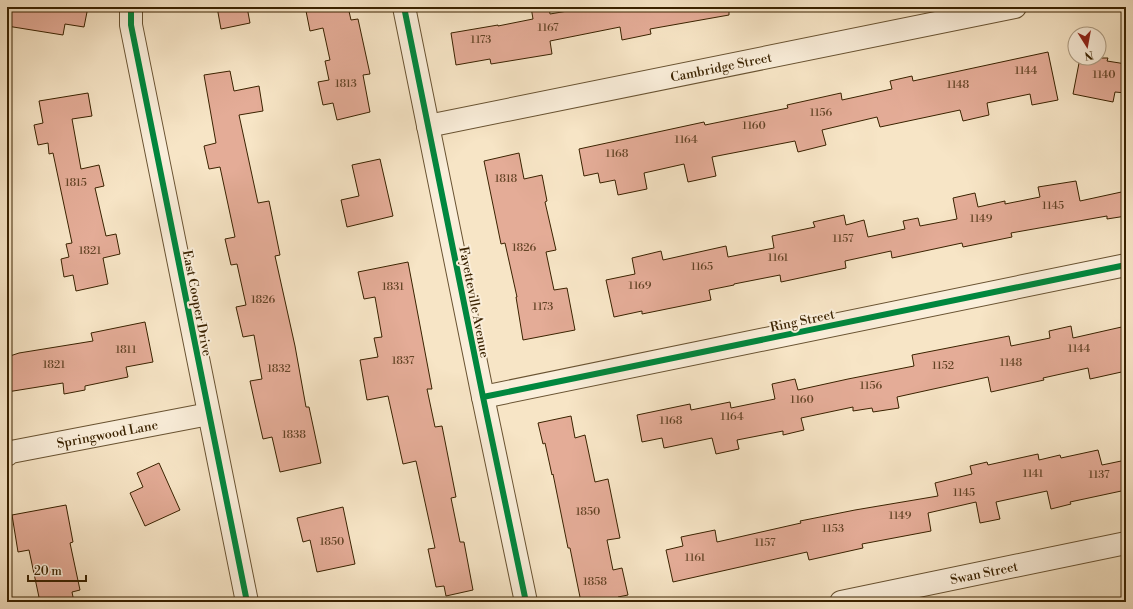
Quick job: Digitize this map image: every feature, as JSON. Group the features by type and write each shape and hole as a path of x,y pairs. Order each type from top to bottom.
{"street":[{"name":"East Cooper Drive","path":"131,7 131,24 247,602"},
{"name":"Fayetteville Avenue","path":"404,7 526,602"},
{"name":"Cambridge Street","path":"428,126 1015,7"},
{"name":"Ring Street","path":"483,397 1126,265"},
{"name":"Springwood Lane","path":"7,455 11,452 209,414"},
{"name":"Swan Street","path":"841,602 1126,543"}],"building":[{"path":"7,7 88,7 84,27 65,24 63,35 7,26"},
{"path":"217,7 247,7 250,23 221,29"},
{"path":"327,7 348,7 351,20 358,19 370,74 363,75 370,112 337,120 333,103 323,105 318,82 329,80 325,61 330,60 323,28 310,31 306,11"},
{"path":"531,7 549,7 550,14 591,7 729,7 729,15 650,29 651,34 622,40 620,27 550,41 552,54 491,64 490,59 456,65 451,33 533,19"},
{"path":"1048,52 1058,100 1032,105 1030,94 987,103 989,115 963,121 960,110 880,127 877,117 822,130 826,145 798,152 795,141 712,157 716,176 688,182 684,164 644,173 647,189 618,195 615,180 600,183 598,173 584,176 579,149 704,122 705,125 788,108 787,105 841,93 842,100 892,89 890,81 912,76 913,81"},
{"path":"1107,61 1126,64 1126,93 1115,92 1113,102 1073,94 1078,66 1107,66"},
{"path":"230,71 234,91 259,86 263,111 239,115 258,203 269,201 280,255 275,256 295,346 306,407 309,407 321,463 280,472 272,437 263,439 250,381 262,379 254,335 243,337 236,307 246,305 237,264 231,265 225,239 235,237 220,167 209,169 204,146 216,143 204,75"},
{"path":"88,93 92,116 72,119 81,169 99,165 104,186 95,188 106,236 116,234 120,254 103,258 108,284 76,291 73,275 64,277 61,259 69,257 66,244 72,243 53,153 49,154 48,143 38,145 34,125 43,123 39,101"},
{"path":"519,153 524,179 542,175 547,201 545,202 556,250 546,252 554,290 567,288 575,330 523,340 517,297 505,243 501,244 484,161"},
{"path":"380,159 393,216 347,227 341,200 359,196 352,165"},
{"path":"1076,181 1080,201 1126,191 1126,216 1107,219 1107,216 1011,233 1012,237 963,247 962,243 892,258 891,251 845,261 846,268 781,282 780,275 734,284 709,290 711,300 642,314 642,311 614,317 606,280 635,274 632,258 661,251 663,260 726,246 728,257 774,248 772,236 815,227 813,222 844,215 846,225 864,220 868,237 905,229 903,221 918,218 920,226 957,219 953,198 975,193 978,207 1005,201 1005,204 1040,197 1038,187"},
{"path":"408,262 432,389 427,389 435,427 442,426 456,497 451,498 460,542 464,542 473,590 446,596 444,586 436,587 428,549 435,548 416,461 403,464 388,396 367,400 360,360 378,357 374,338 382,337 375,297 364,299 358,272"},
{"path":"145,322 153,362 126,367 128,377 85,386 85,390 64,394 63,383 7,392 7,357 19,353 93,341 91,333"},
{"path":"1071,326 1073,338 1126,326 1126,371 1090,379 1088,368 991,392 988,377 897,397 899,408 873,412 872,408 853,411 853,407 801,418 804,430 783,435 783,431 737,440 739,449 716,454 712,438 664,448 662,438 642,442 637,415 690,404 691,410 730,402 731,408 775,399 772,384 795,379 798,390 914,366 912,355 1009,336 1011,346 1050,338 1049,331"},
{"path":"571,416 575,438 585,435 595,482 608,479 620,538 607,540 613,570 622,568 628,595 618,597 619,602 581,602 553,474 552,475 545,443 543,444 538,423"},
{"path":"1098,450 1102,465 1126,460 1126,490 1070,502 1071,504 1051,509 1047,491 996,502 1000,519 980,523 976,502 928,513 931,531 862,544 863,548 809,560 807,552 673,582 666,550 683,546 681,537 715,530 717,542 801,523 800,521 938,496 935,483 972,474 970,466 987,462 988,465 1038,454 1039,460 1060,455 1061,458"},
{"path":"159,463 180,510 145,526 130,493 143,487 137,473"},
{"path":"66,505 73,542 70,543 80,590 72,592 74,602 40,602 29,550 18,552 12,515"},
{"path":"343,507 355,564 317,572 310,540 303,542 297,518"}],"cycle path":[{"path":"131,7 131,25 247,602"},
{"path":"404,7 526,602"},
{"path":"483,397 1126,265"}]}
